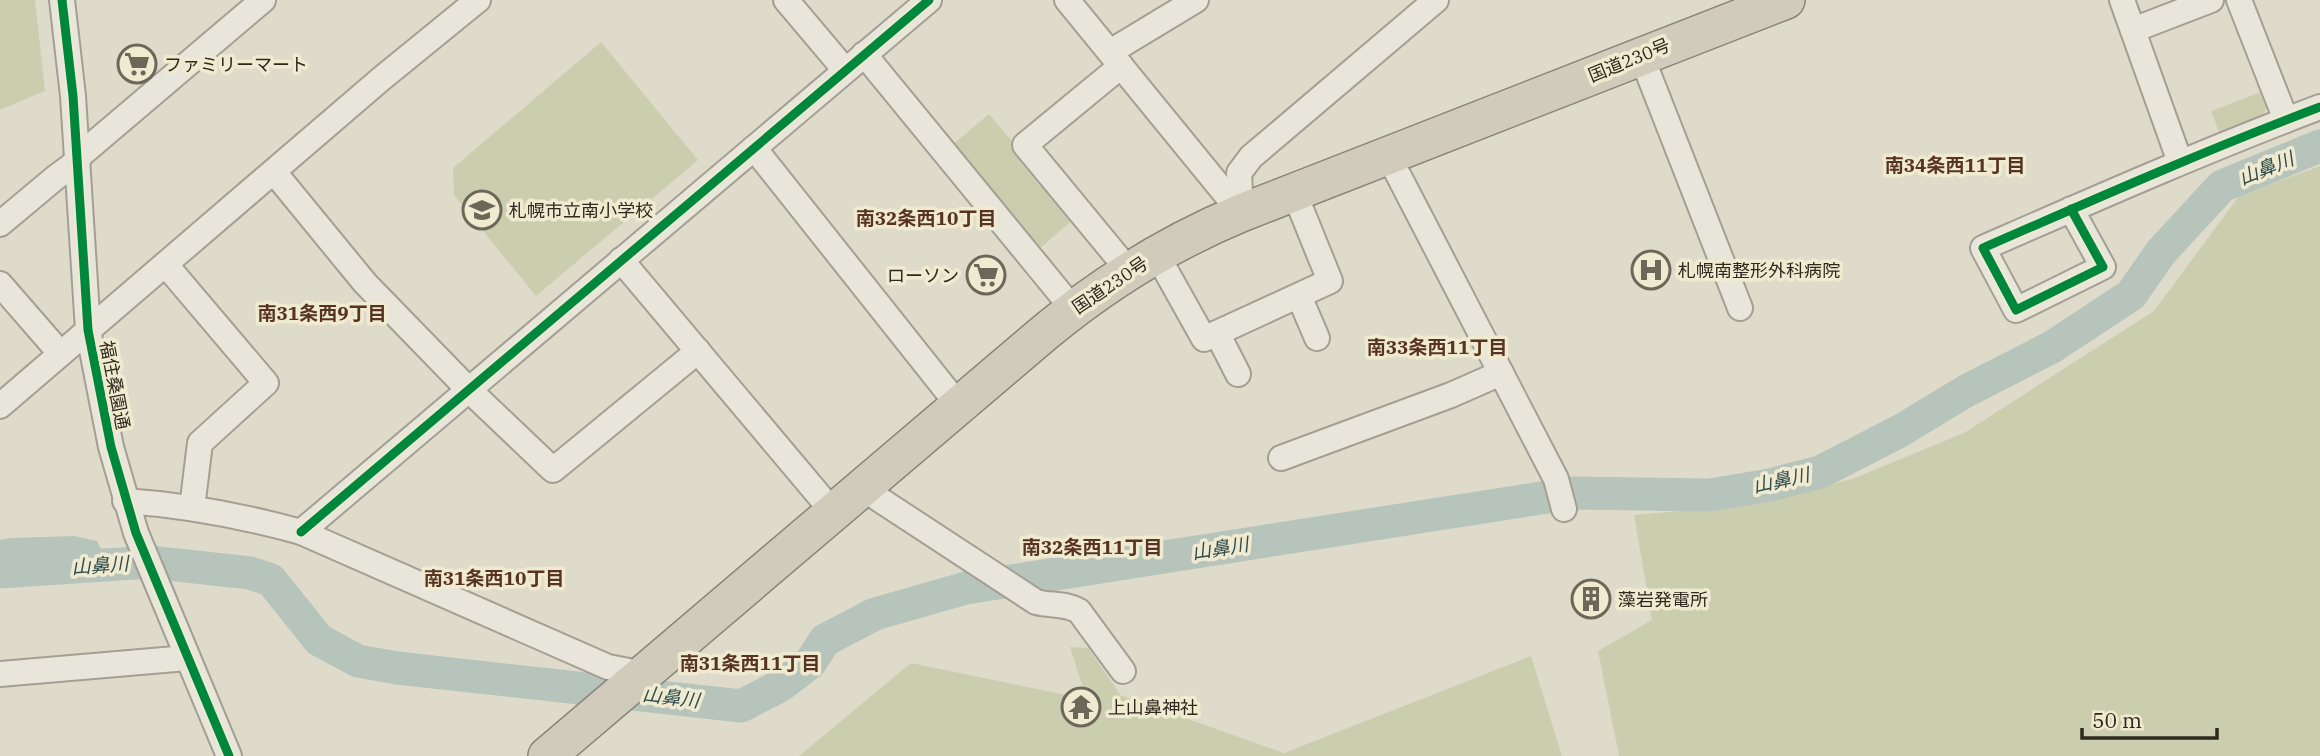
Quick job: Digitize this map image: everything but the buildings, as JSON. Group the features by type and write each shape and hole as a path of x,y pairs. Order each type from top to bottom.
{"highway":[{"name":"国道230号","path":"547,756 1073,309 1143,263 1197,232 1241,213 1786,0"}],"street":[{"name":"福住桑園通","path":"62,0 69,44 88,330 111,447 125,501 156,586 229,756"},
{"path":"0,224 263,0"},
{"path":"0,406 381,79 478,0"},
{"path":"786,0 845,70"},
{"path":"301,532 929,0"},
{"path":"1067,0 1241,213"},
{"path":"1196,0 1115,59 1025,145 1143,263 1204,339 1330,281 1294,192"},
{"path":"2122,0 2180,162"},
{"path":"2133,30 2211,0"},
{"path":"2239,0 2286,120"},
{"path":"1241,213 1239,173 1251,157 1424,4"},
{"path":"864,54 1073,309"},
{"path":"1641,55 1740,308"},
{"path":"2071,209 2103,267 2016,310 1983,248 2071,209 2180,162 2320,107"},
{"path":"754,148 959,406"},
{"path":"1389,157 1556,479 1564,509"},
{"path":"274,172 365,283 469,390 553,471 698,351"},
{"path":"621,260 833,512"},
{"path":"166,265 266,383 200,443 192,508"},
{"path":"0,284 61,353"},
{"path":"1299,296 1317,338"},
{"path":"1217,333 1238,374"},
{"path":"1281,458 1451,395 1502,373"},
{"path":"862,488 1036,602 1069,605 1079,611 1123,670"},
{"path":"125,501 250,518 301,532 608,667 641,676"},
{"path":"0,674 187,658"}],"green space":[{"path":"0,0 35,0 45,91 0,110"},
{"path":"601,42 698,160 536,296 454,195 453,168"},
{"path":"2261,92 2267,107 2262,117 2220,134 2211,111"},
{"path":"989,114 1076,217 1037,251 950,147"},
{"path":"2320,166 2320,756 1619,756 1598,651 1652,620 1634,515 1745,505 1852,479 1964,433 2154,311 2239,196"},
{"path":"1070,647 1088,648 1120,694 1117,696 1284,753 1531,656 1562,756 799,756 911,663 1090,700 1084,691"}],"water":[{"path":"74,536 97,541 110,568 0,579 0,540"}],"waterway":[{"name":"山鼻川","path":"0,572 150,562 250,573 271,580 319,640 358,661 397,668 741,706 780,686 810,663 825,640 875,614 966,588 1573,493 1710,495 1770,485 1820,472 2052,347 2131,295 2161,252 2222,186 2320,146"}],"cycle path":[{"path":"62,0 73,96 88,330 111,447 136,533 229,756"},
{"path":"301,532 929,0"},
{"path":"2071,209 2103,267 2016,310 1983,248 2067,211 2109,193 2320,107"}],"place":[{"name":"ファミリーマート","path":"137,64"},
{"name":"札幌市立南小学校","path":"482,210"},
{"name":"札幌南整形外科病院","path":"1651,270"},
{"name":"ローソン","path":"986,275"},
{"name":"藻岩発電所","path":"1591,599"},
{"name":"上山鼻神社","path":"1081,707"}],"district":[{"name":"南34条西11丁目","path":"1955,165"},
{"name":"南32条西10丁目","path":"926,218"},
{"name":"南31条西9丁目","path":"322,313"},
{"name":"南33条西11丁目","path":"1437,347"},
{"name":"南32条西11丁目","path":"1092,547"},
{"name":"南31条西10丁目","path":"494,578"},
{"name":"南31条西11丁目","path":"750,663"}]}
